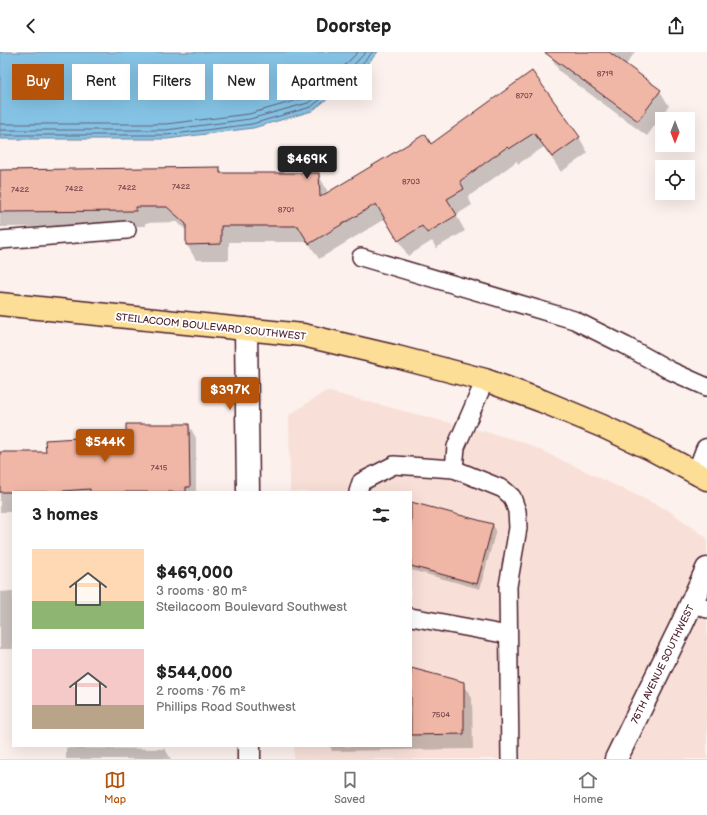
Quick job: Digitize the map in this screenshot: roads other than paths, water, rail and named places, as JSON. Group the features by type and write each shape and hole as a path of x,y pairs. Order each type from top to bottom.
{"main road":[{"name":"STEILACOOM BOULEVARD SOUTHWEST","path":"0,304 303,335 397,357 485,380 542,401 602,426 703,477"}],"street":[{"path":"246,329 248,491"},
{"path":"703,477 707,450"},
{"name":"76TH AVENUE SOUTHWEST","path":"616,759 700,605 707,569"},
{"path":"249,747 249,759"}],"lane":[{"path":"0,240 127,230"},
{"path":"361,257 574,320 671,371 707,387"},
{"path":"454,469 456,447 485,380"},
{"path":"358,491 361,482 394,465 454,469 503,489 512,497 517,511 518,528 508,586 510,759"},
{"path":"412,617 508,635"}],"water":[{"path":"0,52 378,52 367,64 277,64 277,100 326,100 312,111 253,128 167,139 0,139"}]}
